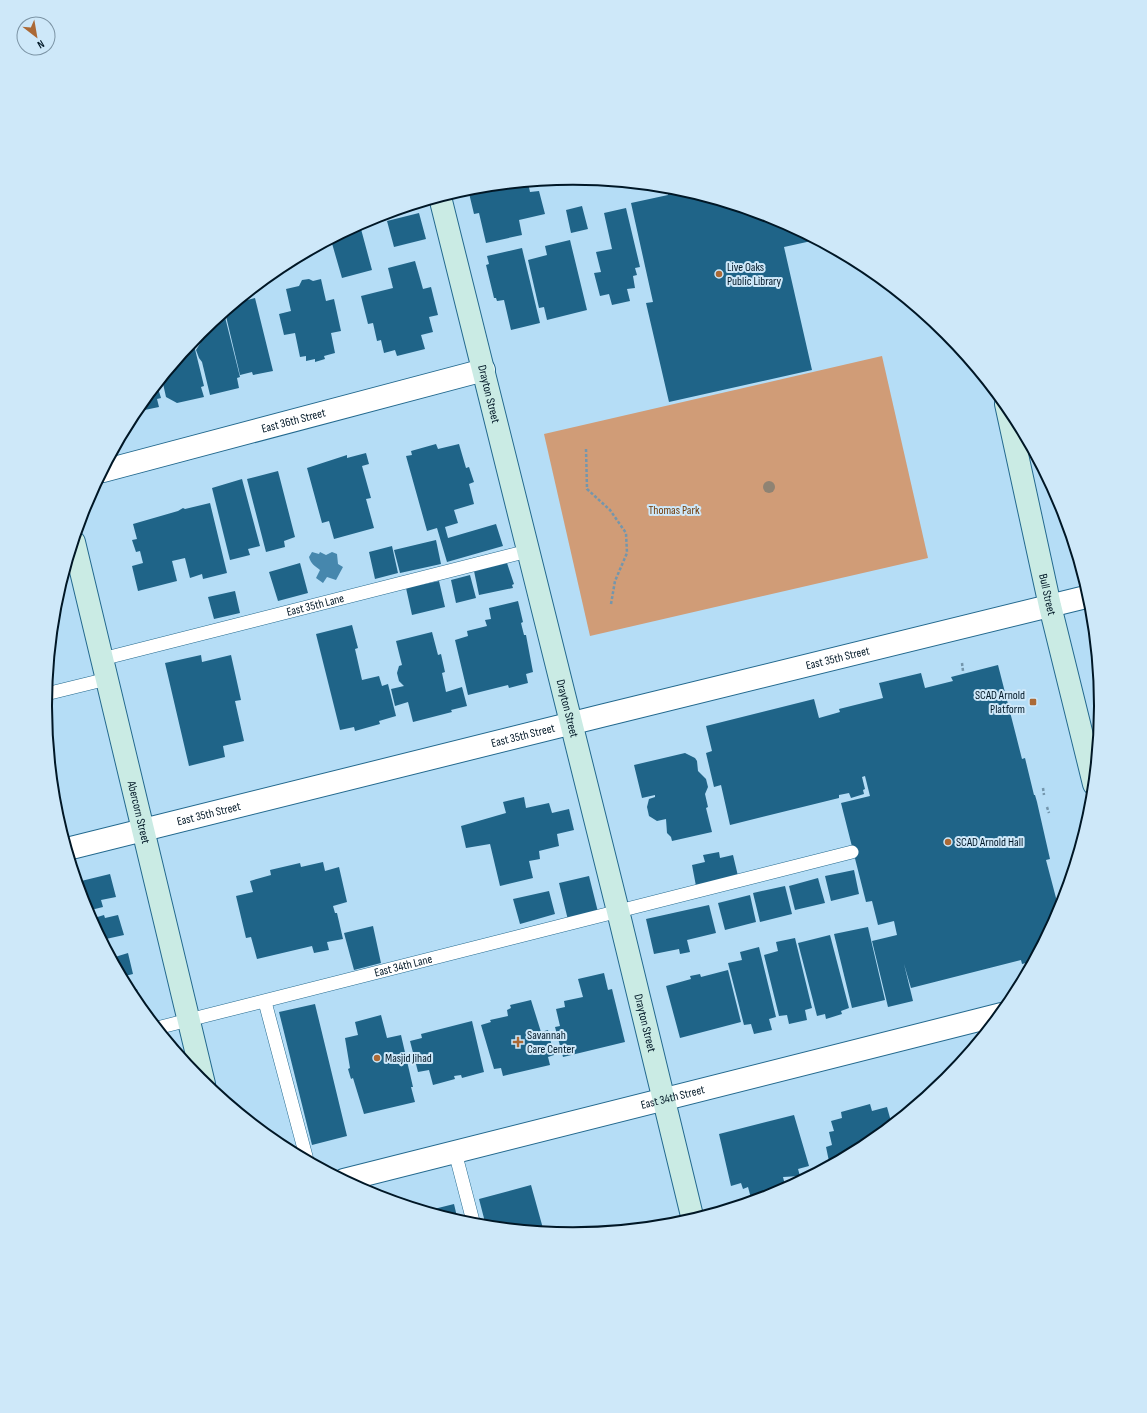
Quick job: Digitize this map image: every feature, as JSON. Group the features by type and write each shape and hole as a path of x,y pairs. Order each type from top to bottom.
{"main road":[{"name":"Drayton Street","path":"441,202 618,911 692,1214"},
{"name":"Bull Street","path":"1010,422 1050,606 1091,771"},
{"name":"Abercorn Street","path":"76,551 201,1071"}],"street":[{"name":"East 36th Street","path":"110,469 484,370"},
{"name":"East 35th Street","path":"72,848 1083,598"},
{"name":"East 34th Street","path":"352,1178 992,1016"}],"lane":[{"name":"East 35th Lane","path":"52,691 104,669 528,551"},
{"name":"East 34th Lane","path":"162,1027 852,852"},
{"path":"265,1002 305,1153"},
{"path":"456,1152 472,1218"}],"path":[{"path":"586,449 587,489 610,510 626,533 627,553 614,581 611,604"},
{"path":"962,663 964,671"},
{"path":"1043,788 1044,795"},
{"path":"1047,807 1049,813"}],"green space":[{"name":"Thomas Park","path":"882,356 928,558 590,636 544,434"}],"water":[{"path":"312,552 319,554 320,552 326,555 332,552 337,554 338,564 343,567 336,580 327,577 323,583 316,578 320,570 313,565 309,557"}],"building":[{"path":"529,187 530,192 539,191 545,214 519,220 522,235 486,243 479,213 474,214 470,196 505,189"},
{"name":"Live Oaks Public Library","path":"668,194 675,195 708,203 741,213 773,225 809,242 784,247 812,370 669,402 646,303 653,302 631,203 668,195"},
{"path":"582,206 588,229 571,233 566,210"},
{"path":"626,208 640,267 635,268 637,275 633,276 635,288 627,289 630,301 612,305 609,294 600,296 594,273 601,272 596,252 612,249 604,213"},
{"path":"419,213 426,239 394,247 387,221"},
{"path":"361,231 372,270 342,278 332,245"},
{"path":"570,240 587,310 547,320 544,307 539,308 528,260 547,255 545,246"},
{"path":"522,248 540,323 511,330 504,300 497,301 496,298 494,298 486,265 489,264 487,256"},
{"path":"415,261 423,289 431,287 438,315 429,317 433,332 421,335 425,349 397,356 395,350 384,353 381,340 377,341 373,323 368,324 361,296 393,288 388,268"},
{"path":"309,279 313,281 321,279 326,301 334,299 341,331 331,333 335,353 324,356 325,359 315,362 315,359 306,361 306,356 300,357 295,333 284,335 279,314 291,311 286,289 299,286 302,280"},
{"path":"255,298 273,371 253,375 252,372 240,375 226,318 247,300"},
{"path":"225,318 240,377 237,378 239,388 210,395 202,362 196,350 201,342"},
{"path":"195,349 204,386 201,387 204,397 177,403 166,397 163,385"},
{"path":"159,391 161,398 157,399 159,407 145,410"},
{"path":"436,444 438,449 459,444 466,468 469,467 474,482 469,484 474,504 454,510 458,523 445,527 448,538 496,524 503,546 447,562 437,528 427,531 406,456 412,455 411,451"},
{"path":"366,453 369,464 362,466 371,498 366,499 374,528 334,539 329,521 322,523 307,468 347,455 347,458"},
{"path":"278,471 295,537 284,541 285,547 266,552 247,479"},
{"path":"242,479 260,546 248,549 250,555 230,560 212,488"},
{"path":"210,503 227,573 203,579 202,574 190,578 185,558 172,561 177,581 138,591 132,566 143,563 140,551 136,552 132,540 137,539 133,524 178,511 183,508 185,509"},
{"path":"436,540 441,564 400,573 394,550"},
{"path":"392,546 398,573 375,579 369,552"},
{"path":"300,563 308,593 278,601 269,572"},
{"path":"507,563 514,584 512,585 513,588 479,595 474,571"},
{"path":"470,575 476,598 456,603 451,580"},
{"path":"439,581 445,607 412,615 406,588"},
{"path":"235,591 240,613 214,619 208,597"},
{"path":"518,601 523,622 521,623 524,635 526,635 533,672 526,674 528,683 509,688 508,685 468,695 455,640 468,636 467,631 487,626 485,620 491,619 489,608"},
{"path":"352,625 358,648 355,649 362,680 379,676 382,686 388,684 396,716 379,721 380,724 355,731 354,727 340,730 316,634"},
{"path":"432,632 438,655 441,654 445,672 442,673 446,692 462,687 467,706 451,710 452,712 413,722 408,702 395,706 391,689 404,686 399,681 397,673 399,666 402,665 396,641"},
{"path":"201,655 202,662 231,655 241,700 235,701 244,741 223,746 225,757 189,766 165,663"},
{"name":"SCAD Arnold Hall","path":"998,665 1022,759 1025,758 1037,802 1050,859 1046,860 1057,901 1041,937 1027,963 1022,964 1021,960 911,988 904,964 913,1001 888,1007 872,941 897,935 894,921 878,925 872,901 866,902 841,803 870,796 865,776 862,777 865,789 863,790 864,794 851,798 849,793 839,795 839,798 730,825 721,785 714,787 706,753 712,751 706,726 814,699 819,718 840,712 839,709 883,698 879,683 921,673 925,688 953,681 951,677"},
{"path":"685,753 695,758 697,761 698,771 706,779 708,787 705,794 708,807 706,808 712,832 672,841 671,837 667,833 666,819 657,821 649,816 647,807 649,799 655,797 655,795 642,798 634,765"},
{"path":"524,797 526,808 549,803 552,813 569,809 574,830 557,834 559,846 539,851 540,859 529,861 533,878 500,886 490,844 466,848 461,826 506,813 503,802"},
{"path":"719,852 720,858 733,855 738,876 696,886 692,865 705,862 703,855"},
{"path":"323,862 325,871 339,867 347,902 333,906 335,913 337,913 343,939 327,942 329,950 314,953 312,946 257,959 251,937 246,938 236,896 253,892 250,881 271,875 270,870 300,863 301,867"},
{"path":"854,870 859,894 831,901 825,876"},
{"path":"110,874 116,897 101,900 103,907 94,909 82,881"},
{"path":"589,876 598,912 568,920 559,883"},
{"path":"818,878 825,903 795,910 789,886"},
{"path":"785,886 792,914 760,922 753,893"},
{"path":"549,891 555,914 520,924 513,899"},
{"path":"750,895 756,922 725,930 718,903"},
{"path":"709,905 716,933 687,940 690,952 680,954 679,949 654,954 646,919"},
{"path":"104,915 105,918 118,915 124,935 107,939 97,917"},
{"path":"373,926 381,963 354,970 344,933"},
{"path":"868,927 885,1000 852,1008 834,934"},
{"path":"830,935 849,1008 841,1011 842,1014 826,1019 825,1014 817,1016 798,943"},
{"path":"795,938 812,1008 805,1010 807,1020 789,1024 787,1015 779,1016 764,955 778,951 776,942"},
{"path":"759,947 776,1017 769,1019 772,1030 754,1034 751,1024 744,1025 728,963 742,960 740,952"},
{"path":"128,953 133,974 127,975 116,957"},
{"path":"728,970 741,1022 680,1038 666,986 691,979 690,976 700,974 701,977"},
{"path":"604,973 608,990 612,989 625,1042 563,1057 555,1027 560,1026 556,1009 565,1007 564,1001 583,997 578,979"},
{"name":"Savannah Care Center","path":"531,1000 541,1032 548,1030 554,1055 548,1057 550,1065 503,1076 501,1068 494,1069 481,1025 491,1022 490,1020 508,1016 507,1010 511,1008 510,1005"},
{"path":"315,1004 347,1136 312,1145 279,1012"},
{"name":"Masjid Jihad","path":"381,1015 387,1038 401,1035 415,1102 364,1114 353,1078 351,1079 348,1069 350,1068 345,1038 358,1035 355,1022"},
{"path":"472,1021 484,1072 462,1078 461,1075 454,1076 455,1079 433,1085 429,1070 418,1072 410,1041 422,1038 421,1034"},
{"path":"870,1104 872,1111 887,1107 891,1120 863,1140 829,1161 826,1147 832,1145 829,1132 834,1131 831,1121 842,1118 841,1112"},
{"path":"794,1115 809,1166 798,1169 800,1176 783,1177 784,1183 751,1196 748,1187 743,1189 741,1183 731,1186 719,1134"},
{"path":"531,1185 543,1227 505,1224 485,1220 479,1199"},
{"path":"454,1204 456,1214 439,1210 435,1209"}],"place":[{"name":"Live Oaks Public Library","path":"719,274"},
{"name":"SCAD Arnold Platform","path":"1033,702"},
{"name":"SCAD Arnold Hall","path":"948,842"},
{"name":"Savannah Care Center","path":"518,1042"},
{"name":"Masjid Jihad","path":"377,1058"}]}
